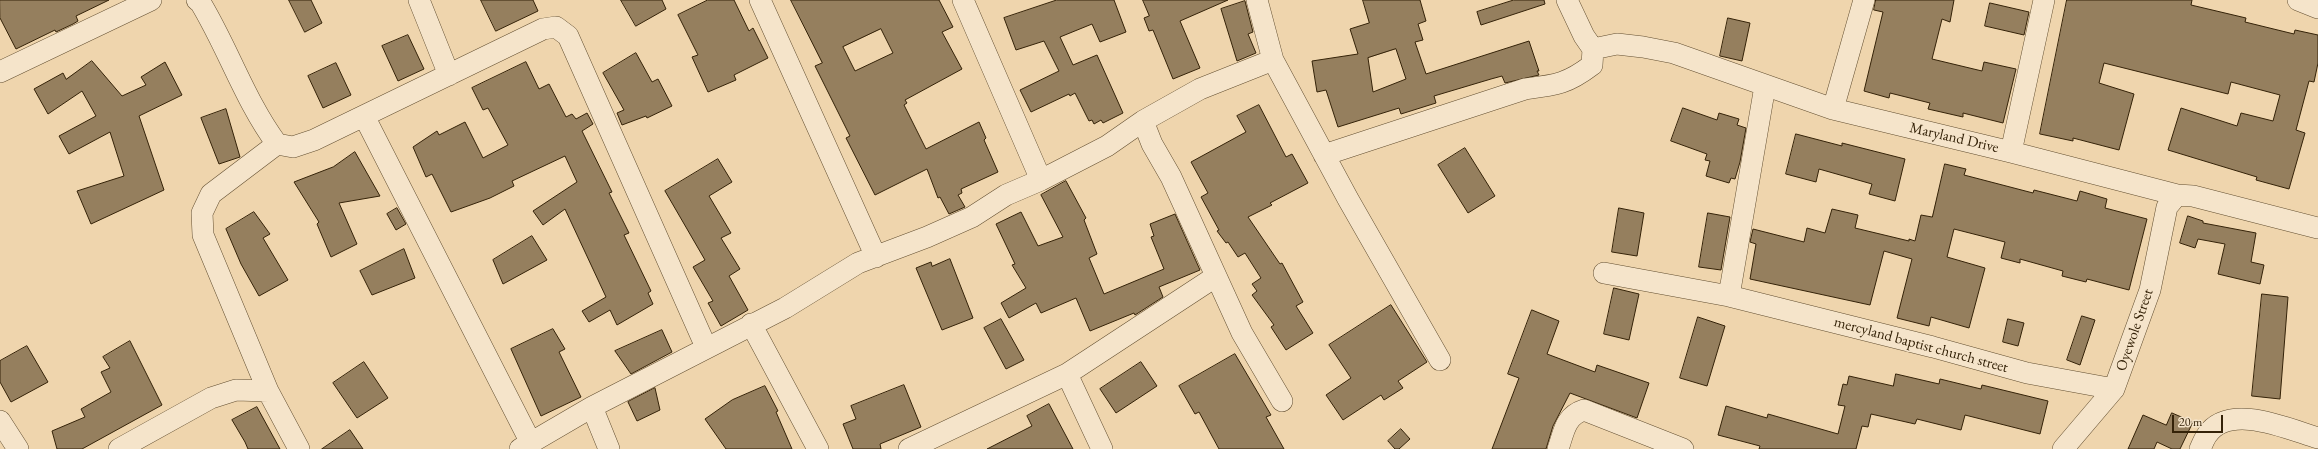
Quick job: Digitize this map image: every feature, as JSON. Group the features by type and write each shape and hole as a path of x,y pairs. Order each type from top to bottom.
{"street":[{"path":"0,72 151,0"},
{"path":"197,0 200,2 218,31 264,126 277,144 293,147 314,140 543,29 556,27 568,36 706,347"},
{"path":"419,0 449,75"},
{"path":"760,0 876,257"},
{"path":"1257,0 1273,60 1324,156 1440,360"},
{"path":"1324,156 1525,89 1554,86 1573,80 1592,65 1593,50 1584,36 1567,0"},
{"path":"1833,109 1864,0"},
{"path":"2011,152 2044,0"},
{"path":"2298,0 2318,8"},
{"path":"970,2 1041,180"},
{"name":"Maryland Drive","path":"1593,50 1617,44 1674,53 1833,109 2011,152 2177,195 2194,196 2318,228"},
{"path":"364,116 525,446 592,407 706,347 785,308 858,263 927,237 972,217 1006,195 1041,180 1107,146 1143,121 1200,89 1273,60"},
{"path":"1729,296 1765,86"},
{"path":"1143,121 1242,333 1282,401"},
{"path":"277,144 211,194 202,213 203,235 268,391 299,449"},
{"name":"Oyewole Street","path":"2063,449 2114,389 2150,290 2167,207 2177,195"},
{"name":"mercyland baptist church street","path":"1604,274 1729,296 1933,347 2027,373 2114,389"},
{"path":"909,449 1030,389 1067,374 1215,277"},
{"path":"751,324 818,449"},
{"path":"1067,374 1102,449"},
{"path":"119,449 211,398 236,390 268,391"},
{"path":"592,407 609,449"},
{"path":"1558,449 1568,420 1574,414 1584,410 1683,449"},
{"path":"2200,449 2207,434 2218,425 2236,418 2254,420 2318,438"},
{"path":"0,421 18,449"}],"building":[{"path":"0,0 109,0 76,16 78,21 73,24 56,32 55,30 16,49 0,18"},
{"path":"289,0 311,0 322,23 305,32"},
{"path":"481,0 533,0 538,11 496,31"},
{"path":"621,0 662,0 666,9 636,26"},
{"path":"708,0 734,0 749,31 753,28 768,58 734,75 736,80 708,92 692,57 698,55 678,15"},
{"path":"791,0 939,0 953,27 942,32 962,69 905,100 907,103 904,105 926,149 979,122 986,138 984,140 998,172 961,189 962,193 958,195 965,207 949,214 940,197 938,198 927,169 875,195 846,138 850,136 815,66 822,63","holes":["881,29 893,53 855,71 843,47"]},
{"path":"1057,0 1114,0 1126,32 1100,42 1092,24 1060,37 1073,65 1097,55 1123,113 1103,123 1101,120 1094,124 1092,120 1089,121 1075,93 1070,96 1069,94 1031,112 1020,90 1059,71 1044,41 1016,50 1004,18"},
{"path":"1143,0 1228,0 1180,21 1200,68 1173,79 1153,30 1149,31 1144,18 1149,16"},
{"path":"1363,0 1420,0 1426,21 1418,24 1423,40 1415,42 1426,74 1529,41 1539,75 1505,83 1502,76 1434,96 1436,103 1401,114 1399,108 1338,127 1326,90 1317,92 1312,61 1358,54 1350,29 1369,23","holes":["1396,49 1406,79 1373,92 1368,58"]},
{"path":"1514,0 1544,0 1545,4 1481,25 1477,12"},
{"path":"1876,0 1954,0 1950,22 1942,19 1932,59 1982,71 1984,62 2016,69 2003,123 1963,113 1963,117 1928,109 1930,103 1890,93 1889,98 1864,91 1883,12 1874,10"},
{"path":"2067,0 2192,0 2191,5 2246,18 2245,22 2294,34 2295,30 2318,35 2318,63 2314,82 2309,81 2296,130 2305,133 2289,189 2256,180 2257,177 2168,150 2181,108 2237,126 2241,113 2273,121 2280,95 2231,82 2228,94 2104,63 2099,83 2134,94 2119,150 2073,138 2073,141 2040,134"},
{"path":"1245,1 1253,32 1248,34 1256,53 1237,61 1221,9"},
{"path":"1990,3 2029,12 2024,35 1985,26"},
{"path":"1728,18 1750,23 1742,61 1720,56"},
{"path":"408,35 424,69 398,81 382,46"},
{"path":"636,53 652,82 658,79 672,106 647,118 646,116 622,125 617,113 624,110 603,73"},
{"path":"92,61 122,96 146,85 141,77 165,62 182,95 139,116 164,190 91,224 77,191 124,176 110,132 69,154 59,136 96,116 82,91 48,114 34,89 63,73 66,79"},
{"path":"526,62 539,89 549,84 566,117 572,114 576,119 587,113 593,124 582,131 612,192 609,193 629,233 624,235 651,291 648,293 653,304 617,325 610,310 589,322 582,311 606,297 565,209 543,225 533,211 577,182 565,156 512,181 514,186 490,198 451,212 432,174 426,177 413,147 437,131 439,135 465,122 483,158 508,145 488,108 483,110 472,88"},
{"path":"336,63 351,95 323,108 308,76"},
{"path":"1259,105 1286,157 1292,154 1308,183 1270,203 1272,205 1248,217 1280,264 1282,263 1303,302 1296,306 1313,333 1286,350 1271,327 1274,325 1252,295 1257,291 1252,284 1261,278 1245,253 1238,257 1228,242 1226,243 1217,231 1219,230 1201,197 1208,193 1191,162 1246,132 1237,116"},
{"path":"1683,108 1717,120 1719,113 1739,119 1737,125 1746,128 1740,162 1735,179 1731,178 1729,183 1706,176 1710,161 1705,160 1707,154 1671,141"},
{"path":"226,109 240,157 219,164 201,118"},
{"path":"1796,134 1842,146 1842,143 1905,159 1895,201 1869,194 1872,184 1819,169 1816,182 1786,174"},
{"path":"1465,148 1495,196 1468,213 1438,165"},
{"path":"355,152 380,196 339,203 357,244 331,257 317,224 319,222 294,182 333,167"},
{"path":"718,159 732,182 709,196 731,233 721,238 740,269 729,276 748,310 721,326 708,303 713,301 693,267 705,260 665,191"},
{"path":"1945,164 1966,169 1964,175 2033,193 2034,190 2077,201 2080,191 2107,199 2105,208 2147,219 2129,290 2087,279 2086,282 2062,276 2063,271 2020,259 2020,263 2001,258 2005,242 1954,229 1947,257 1985,268 1969,328 1931,317 1929,326 1897,318 1912,259 1884,251 1870,305 1750,279 1756,244 1750,242 1753,229 1804,242 1807,228 1825,233 1832,209 1858,215 1855,228 1909,241 1909,239 1915,241 1921,215 1932,217"},
{"path":"1066,181 1086,218 1084,220 1097,254 1089,258 1104,294 1164,269 1151,237 1154,236 1150,224 1175,214 1200,270 1159,287 1163,297 1135,315 1134,313 1090,331 1076,298 1041,313 1036,303 1009,318 1001,303 1026,288 1012,265 1015,264 996,224 1021,212 1038,246 1063,237 1041,195"},
{"path":"397,208 406,224 396,230 387,214"},
{"path":"1619,208 1644,213 1637,256 1612,252"},
{"path":"254,212 270,234 263,238 288,280 259,296 241,264 226,229"},
{"path":"1708,213 1730,217 1721,270 1699,267"},
{"path":"2188,216 2203,221 2203,223 2256,233 2251,262 2264,265 2260,284 2218,274 2225,244 2198,239 2195,248 2180,243"},
{"path":"532,236 547,260 503,284 493,260"},
{"path":"404,249 415,278 372,295 360,271"},
{"path":"950,259 973,318 942,330 916,268 931,262 932,266"},
{"path":"1614,288 1639,294 1629,340 1604,334"},
{"path":"2262,294 2288,297 2280,399 2252,396"},
{"path":"1391,305 1427,362 1398,381 1403,388 1384,400 1381,395 1343,420 1326,395 1351,378 1329,345"},
{"path":"1532,310 1559,321 1547,354 1595,372 1597,365 1649,383 1637,418 1570,393 1553,426 1546,449 1492,449 1519,378 1508,374"},
{"path":"2082,316 2095,320 2080,365 2067,360"},
{"path":"1698,317 1725,326 1707,386 1680,378"},
{"path":"1001,319 1024,360 1006,369 984,328"},
{"path":"2008,319 2024,323 2018,346 2003,342"},
{"path":"553,329 565,349 559,352 581,397 541,416 511,349"},
{"path":"662,330 672,352 631,374 615,351"},
{"path":"130,341 162,405 82,449 57,449 52,431 85,417 81,409 111,392 101,372 110,368 103,357"},
{"path":"27,346 48,382 11,402 0,382 0,361"},
{"path":"1235,354 1271,415 1266,417 1284,449 1219,449 1199,412 1195,414 1179,386"},
{"path":"364,362 388,398 357,418 333,383"},
{"path":"1141,362 1157,386 1116,413 1100,389"},
{"path":"1896,374 1939,384 1940,379 1981,389 1982,385 2048,401 2040,434 1965,415 1961,430 1917,419 1915,424 1871,414 1868,427 1862,426 1856,449 1759,449 1760,446 1718,435 1726,406 1767,418 1768,414 1838,434 1845,406 1838,405 1843,384 1847,385 1849,376 1893,386"},
{"path":"904,385 921,427 880,444 881,449 853,449 843,424 856,419 851,406"},
{"path":"765,386 778,411 776,412 792,449 726,449 705,419 732,400"},
{"path":"655,388 660,410 637,421 628,402"},
{"path":"1049,404 1073,449 987,449 1032,426 1027,416"},
{"path":"257,407 280,449 248,449 232,420"},
{"path":"2172,413 2193,422 2180,449 2172,449 2157,442 2154,449 2128,449 2143,415 2166,425"},
{"path":"1401,429 1410,439 1399,449 1395,449 1388,441"},
{"path":"350,430 363,449 322,449"}]}
